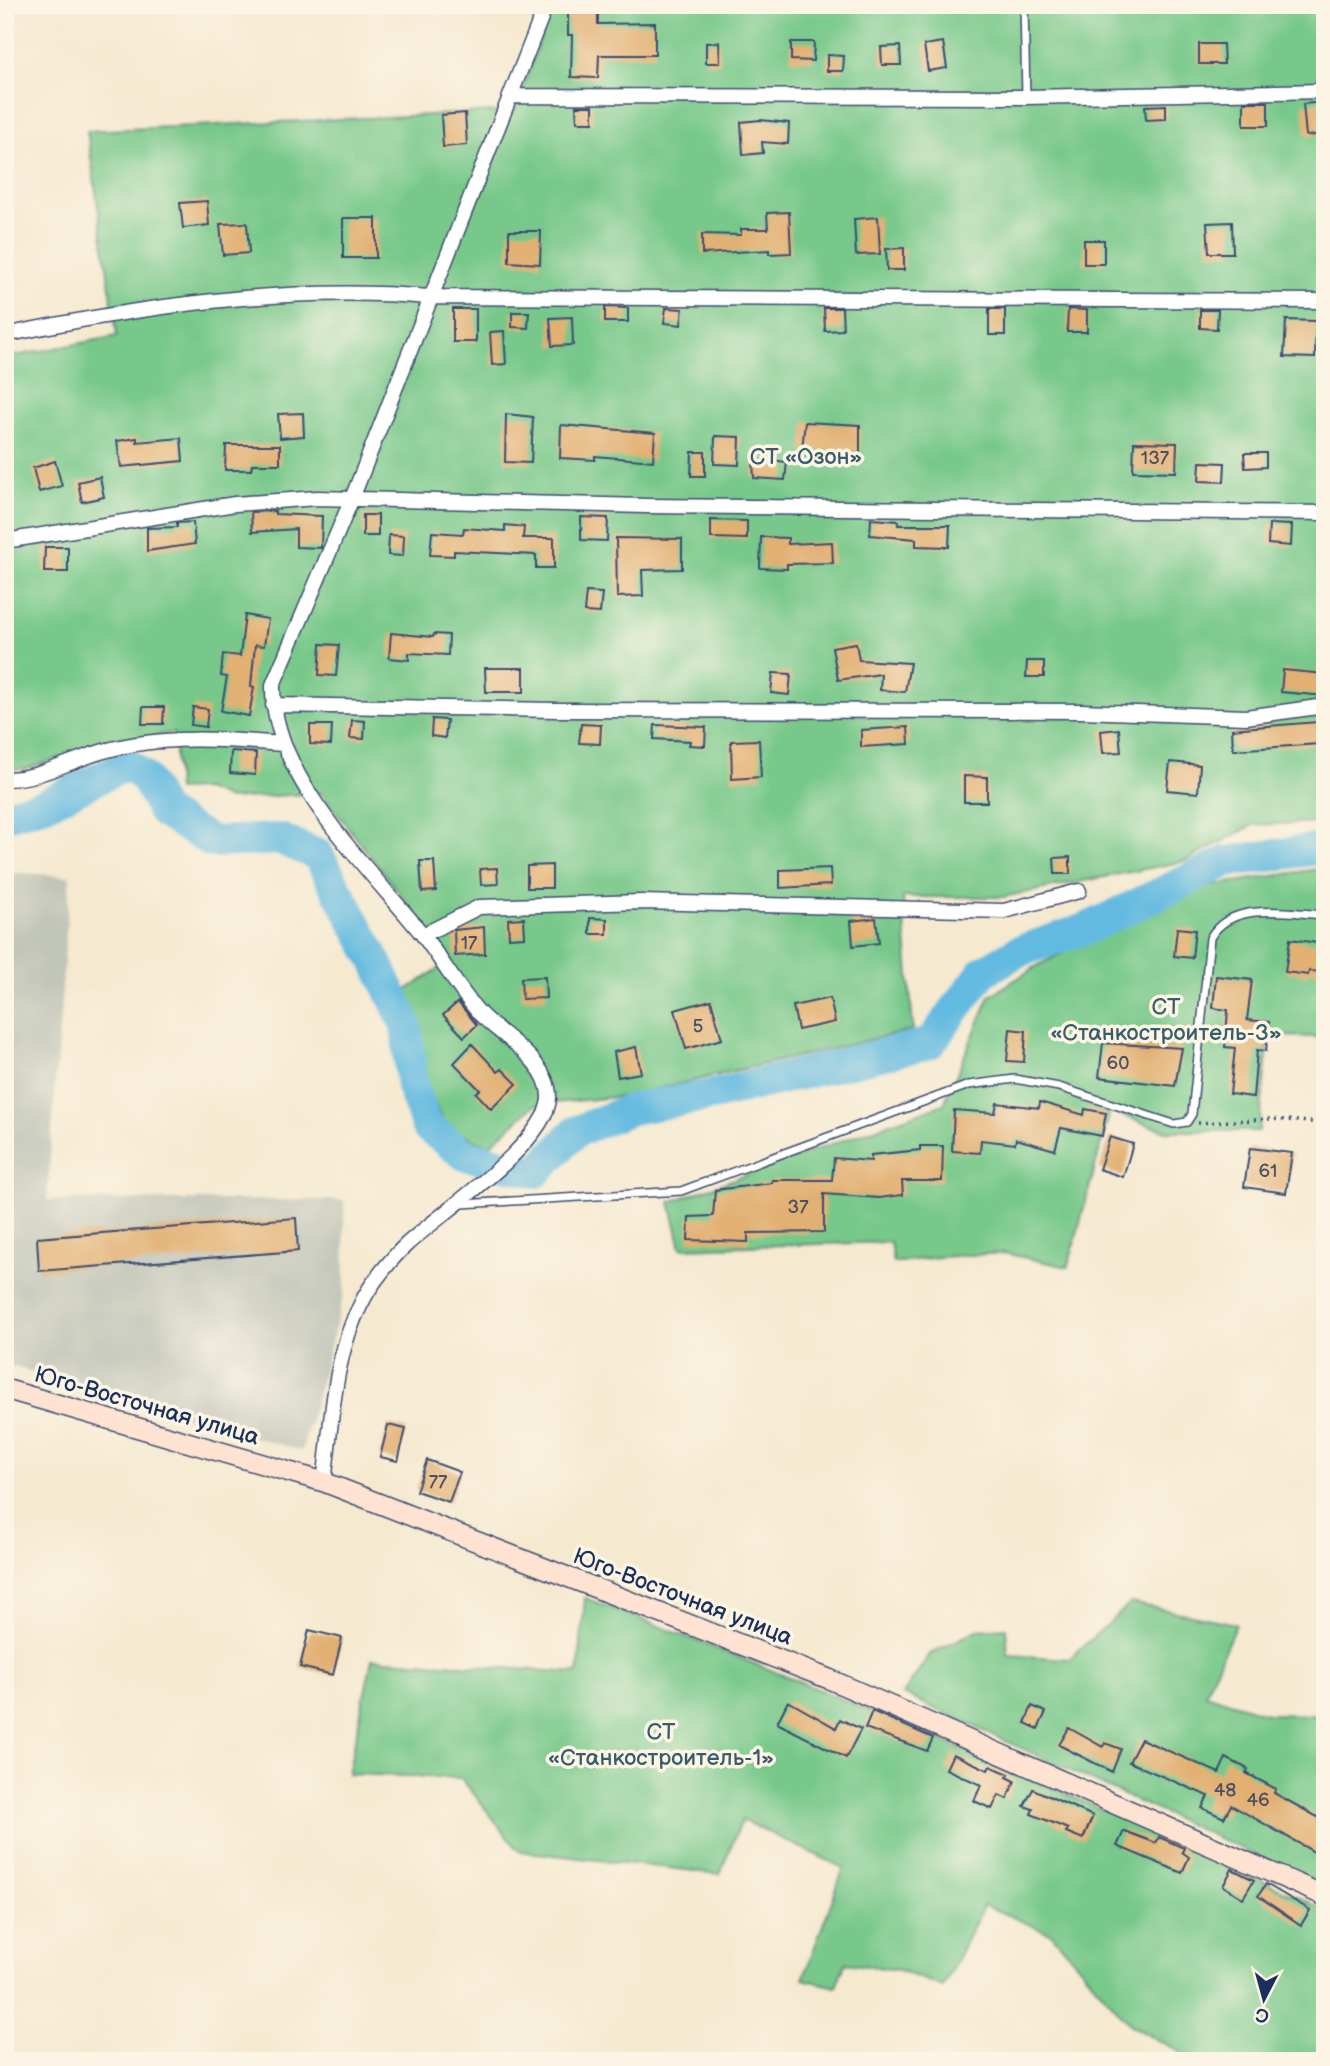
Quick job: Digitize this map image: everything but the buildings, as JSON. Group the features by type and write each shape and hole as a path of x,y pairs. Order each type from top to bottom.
{"street":[{"path":"324,1482 340,1356 362,1300 405,1246 514,1154 539,1126 549,1101 547,1082 534,1064 480,1014 423,936 313,799 282,744 273,705 273,685 351,501 546,5"},
{"path":"510,96 1026,97 1325,91"},
{"path":"5,335 89,317 285,295 364,291 429,297 1325,301"},
{"path":"5,541 235,504 317,498 351,501 1325,513"},
{"path":"273,705 570,710 1081,711 1246,717 1325,706"},
{"path":"5,779 24,779 105,750 171,741 223,739 282,744"},
{"path":"423,936 479,907 642,902 1004,911 1079,891"},
{"name":"Юго-Восточная улица","path":"5,1389 324,1482 829,1679 1325,1896"}],"lane":[{"path":"1024,5 1026,97"},
{"path":"454,1204 681,1191 969,1085 1015,1079 1059,1087 1174,1124 1187,1122 1192,1114 1210,938 1217,926 1229,918 1251,912 1325,915"}],"path":[{"path":"1187,1122 1217,1124 1270,1119 1325,1123"}],"shaded area":[{"path":"5,872 70,876 47,1200 344,1200 345,1290 302,1451 5,1364"}],"green space":[{"name":"СТ «Озон»","path":"552,5 1325,5 1325,822 1253,825 1185,861 1003,897 903,897 913,1030 626,1096 534,1105 489,1146 446,1127 425,1084 404,992 452,960 321,793 229,799 205,789 177,790 174,733 109,742 25,769 5,770 5,358 117,336 87,131 515,111"},
{"name":"СТ «Станкостроитель-3»","path":"1325,868 1325,1037 1269,1036 1259,1131 1166,1131 1110,1111 1068,1267 1004,1253 893,1263 890,1242 681,1248 670,1202 944,1104 990,996 1040,964 1196,888"},
{"name":"СТ «Станкостроитель-1»","path":"585,1598 958,1747 1325,1909 1325,2061 1196,2061 1130,2025 1052,1934 984,1905 943,1987 899,1970 845,1963 836,1987 803,1979 844,1868 742,1820 720,1874 519,1851 461,1778 348,1774 372,1659 578,1673"},
{"path":"1131,1603 1236,1624 1205,1694 1267,1714 1313,1715 1325,1719 1325,1887 903,1694 930,1654 977,1630 1006,1628 1008,1655 1069,1659"}],"waterway":[{"path":"5,815 43,805 128,764 146,779 163,812 212,842 280,839 318,855 376,961 406,1025 412,1086 427,1127 465,1155 536,1172 575,1132 631,1109 717,1094 930,1043 983,972 1017,952 1088,928 1225,862 1325,848"}]}
